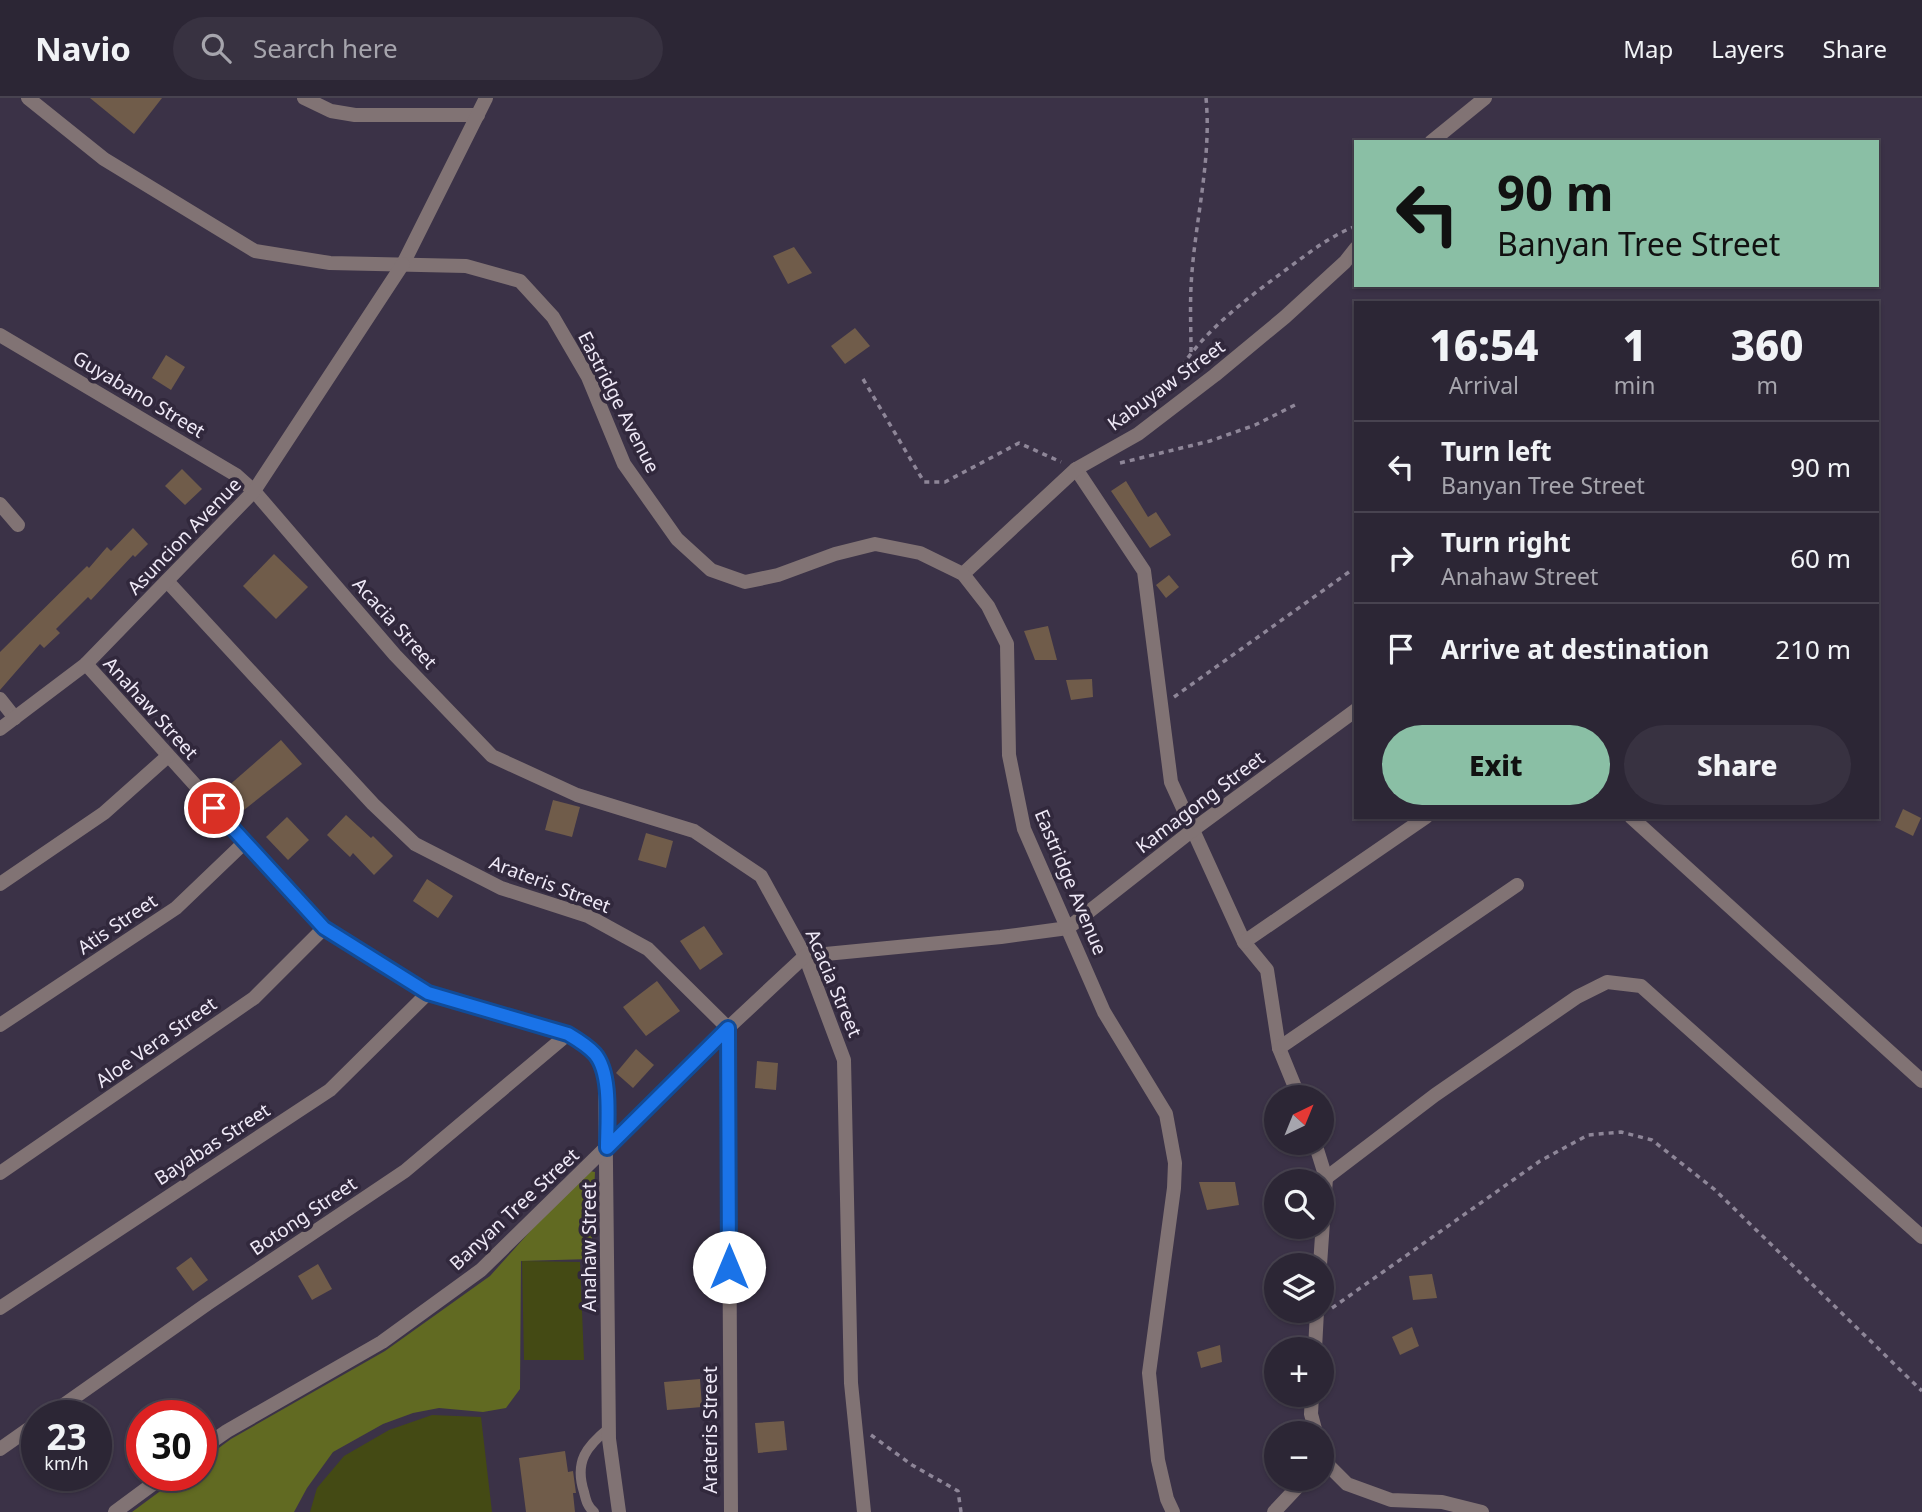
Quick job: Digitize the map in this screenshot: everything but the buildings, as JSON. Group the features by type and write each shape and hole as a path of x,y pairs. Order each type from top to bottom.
{"street":[{"name":"Eastridge Avenue","path":"28,98 104,159 255,251 330,262 466,266 520,281 553,317 581,365 624,464 677,540 711,570 745,582 778,575 835,554 875,544 920,553 963,574 988,606 1007,644 1009,755 1024,830 1104,1012 1166,1114 1175,1163 1174,1188 1149,1373 1158,1460 1167,1499 1173,1512"},
{"path":"304,98 331,111 355,115 478,115"},
{"name":"Asuncion Avenue","path":"0,729 86,664 254,491 403,264 486,98"},
{"path":"1433,140 1486,98"},
{"name":"Kabuyaw Street","path":"963,574 1076,469 1138,434 1215,375 1285,317 1354,251"},
{"name":"Guyabano Street","path":"0,335 217,463 254,491"},
{"path":"1076,469 1144,571 1171,782 1244,942 1267,970 1279,1048 1294,1085"},
{"name":"Acacia Street","path":"254,491 394,654 492,756 577,795 694,831 761,876 805,956 844,1060 851,1383 864,1512"},
{"path":"0,504 18,525"},
{"name":"Arateris Street","path":"167,581 373,804 415,844 500,888 588,916 648,949 728,1028 731,1512"},
{"name":"Anahaw Street","path":"86,664 324,928 428,993 568,1034 597,1055 605,1074 609,1427 619,1512"},
{"path":"0,699 15,718"},
{"name":"Kamagong Street","path":"1069,928 1194,829 1354,711"},
{"path":"0,884 104,814 168,756"},
{"path":"1244,942 1423,819"},
{"path":"1633,819 1922,1081"},
{"name":"Atis Street","path":"0,1025 176,908 245,842"},
{"path":"1279,1048 1517,886"},
{"name":"Aloe Vera Street","path":"0,1173 254,998 324,928"},
{"path":"805,956 1069,928"},
{"name":"Banyan Tree Street","path":"217,1438 382,1342 481,1270 805,956"},
{"path":"1334,1172 1435,1095 1577,997 1607,982 1641,986 1922,1237"},
{"name":"Bayabas Street","path":"0,1308 330,1090 428,993"},
{"name":"Botong Street","path":"71,1400 207,1304 405,1171 568,1034"},
{"path":"0,1449 21,1434"},
{"path":"1334,1470 1347,1484 1391,1500 1442,1502 1482,1512"},
{"path":"115,1512 144,1491"},
{"path":"1274,1512 1294,1491"}],"lane":[{"path":"594,1512 589,1507 580,1482 580,1463 589,1444 609,1427"}],"path":[{"path":"1192,352 1191,286 1207,116 1206,98"},
{"path":"1166,393 1192,352 1233,309 1335,234 1354,227"},
{"path":"863,379 924,482 945,482 1019,443 1076,469"},
{"path":"1114,464 1210,441 1255,425 1297,404"},
{"path":"1161,707 1354,568"},
{"path":"1334,1303 1540,1161 1588,1135 1621,1132 1652,1140 1714,1189 1922,1391"},
{"path":"855,1423 912,1465 958,1491 961,1512"}],"green space":[{"path":"585,1170 595,1172 591,1259 521,1261 520,1389 506,1408 483,1412 439,1408 413,1413 383,1424 333,1452 307,1488 294,1512 132,1512 160,1491 217,1491 217,1449 385,1351 490,1276"},
{"path":"522,1261 580,1262 584,1360 524,1360"},
{"path":"432,1415 481,1417 492,1512 310,1512 317,1488 344,1456 389,1430"}],"route":[{"path":"214,808 324,928 428,993 568,1034 597,1055 605,1074 607,1148 728,1028 729,1267"}]}
